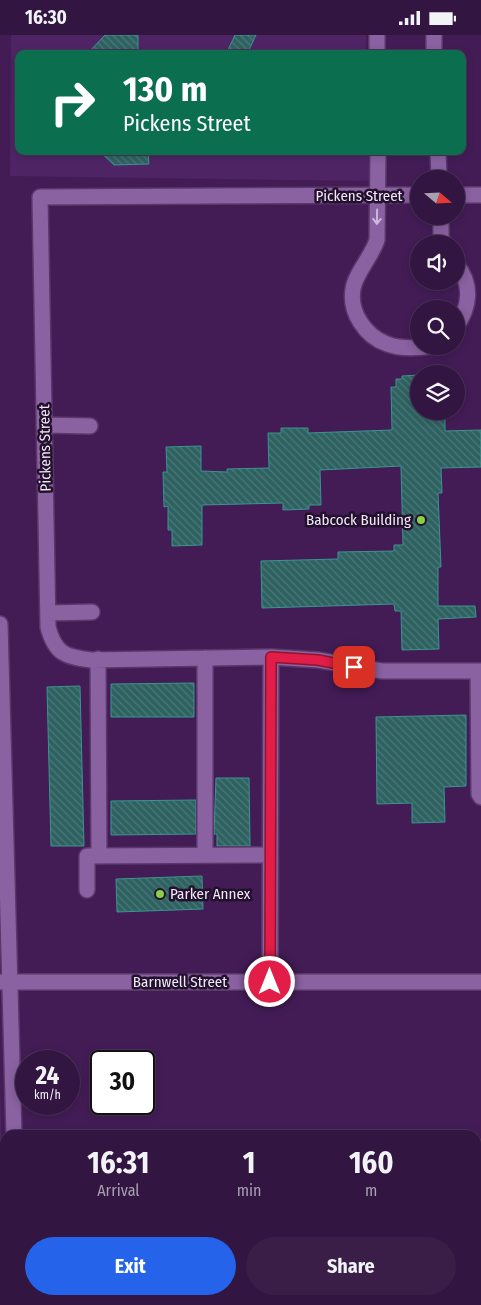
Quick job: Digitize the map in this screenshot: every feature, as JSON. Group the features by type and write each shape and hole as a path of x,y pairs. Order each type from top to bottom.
{"street":[{"path":"377,35 377,50"},
{"path":"434,35 434,50"},
{"path":"378,155 378,240 374,251 353,287 352,303 355,315 377,339 388,345 410,347"},
{"path":"438,155 439,170"},
{"name":"Pickens Street","path":"410,195 40,197 48,627 55,645 62,653 80,658 271,657 318,660 382,671 480,671"},
{"path":"465,195 481,195"},
{"path":"465,278 469,291 468,306 465,311"},
{"path":"44,425 90,426"},
{"path":"48,613 92,611"},
{"path":"0,624 5,982 14,1130"},
{"path":"270,982 271,657"},
{"path":"205,658 205,855"},
{"path":"98,659 99,856"},
{"path":"480,671 479,794 481,797"},
{"path":"87,890 87,856 270,855"},
{"name":"Barnwell Street","path":"5,982 481,982"}],"shaded area":[{"path":"11,35 366,35 366,50 15,50 15,155 369,155 369,181 10,176"},
{"path":"0,1081 1,1130 0,1130"}],"building":[{"path":"105,35 138,35 138,50 91,50"},
{"path":"235,35 256,35 249,50 228,50"},
{"path":"103,155 148,155 149,164 114,165"},
{"name":"Babcock Building","path":"402,376 410,376 410,420 445,420 445,431 481,430 481,467 441,468 442,493 438,493 441,567 438,567 438,606 475,606 476,617 438,619 439,649 402,650 401,611 395,611 394,604 262,608 261,561 338,559 338,552 394,551 394,545 403,545 401,466 320,470 321,505 309,505 309,509 283,510 283,503 202,505 202,545 172,546 172,530 168,530 168,506 164,507 163,472 167,472 166,447 201,446 201,471 227,472 227,469 269,468 268,433 281,433 281,428 308,428 308,433 392,430 391,387 396,387 396,379 402,379"},
{"path":"194,683 194,717 111,717 111,684"},
{"path":"80,686 84,846 51,846 47,687"},
{"path":"466,715 466,786 444,787 445,822 412,823 412,803 377,804 376,717"},
{"path":"216,778 249,778 250,846 217,846 217,834 214,834"},
{"path":"196,800 196,834 111,835 111,801"},
{"name":"Parker Annex","path":"202,876 203,909 117,912 116,879"}],"place":[{"name":"Babcock Building","path":"421,520"},
{"name":"Parker Annex","path":"160,894"}],"route":[{"path":"270,982 271,657 294,657 354,667"}]}
